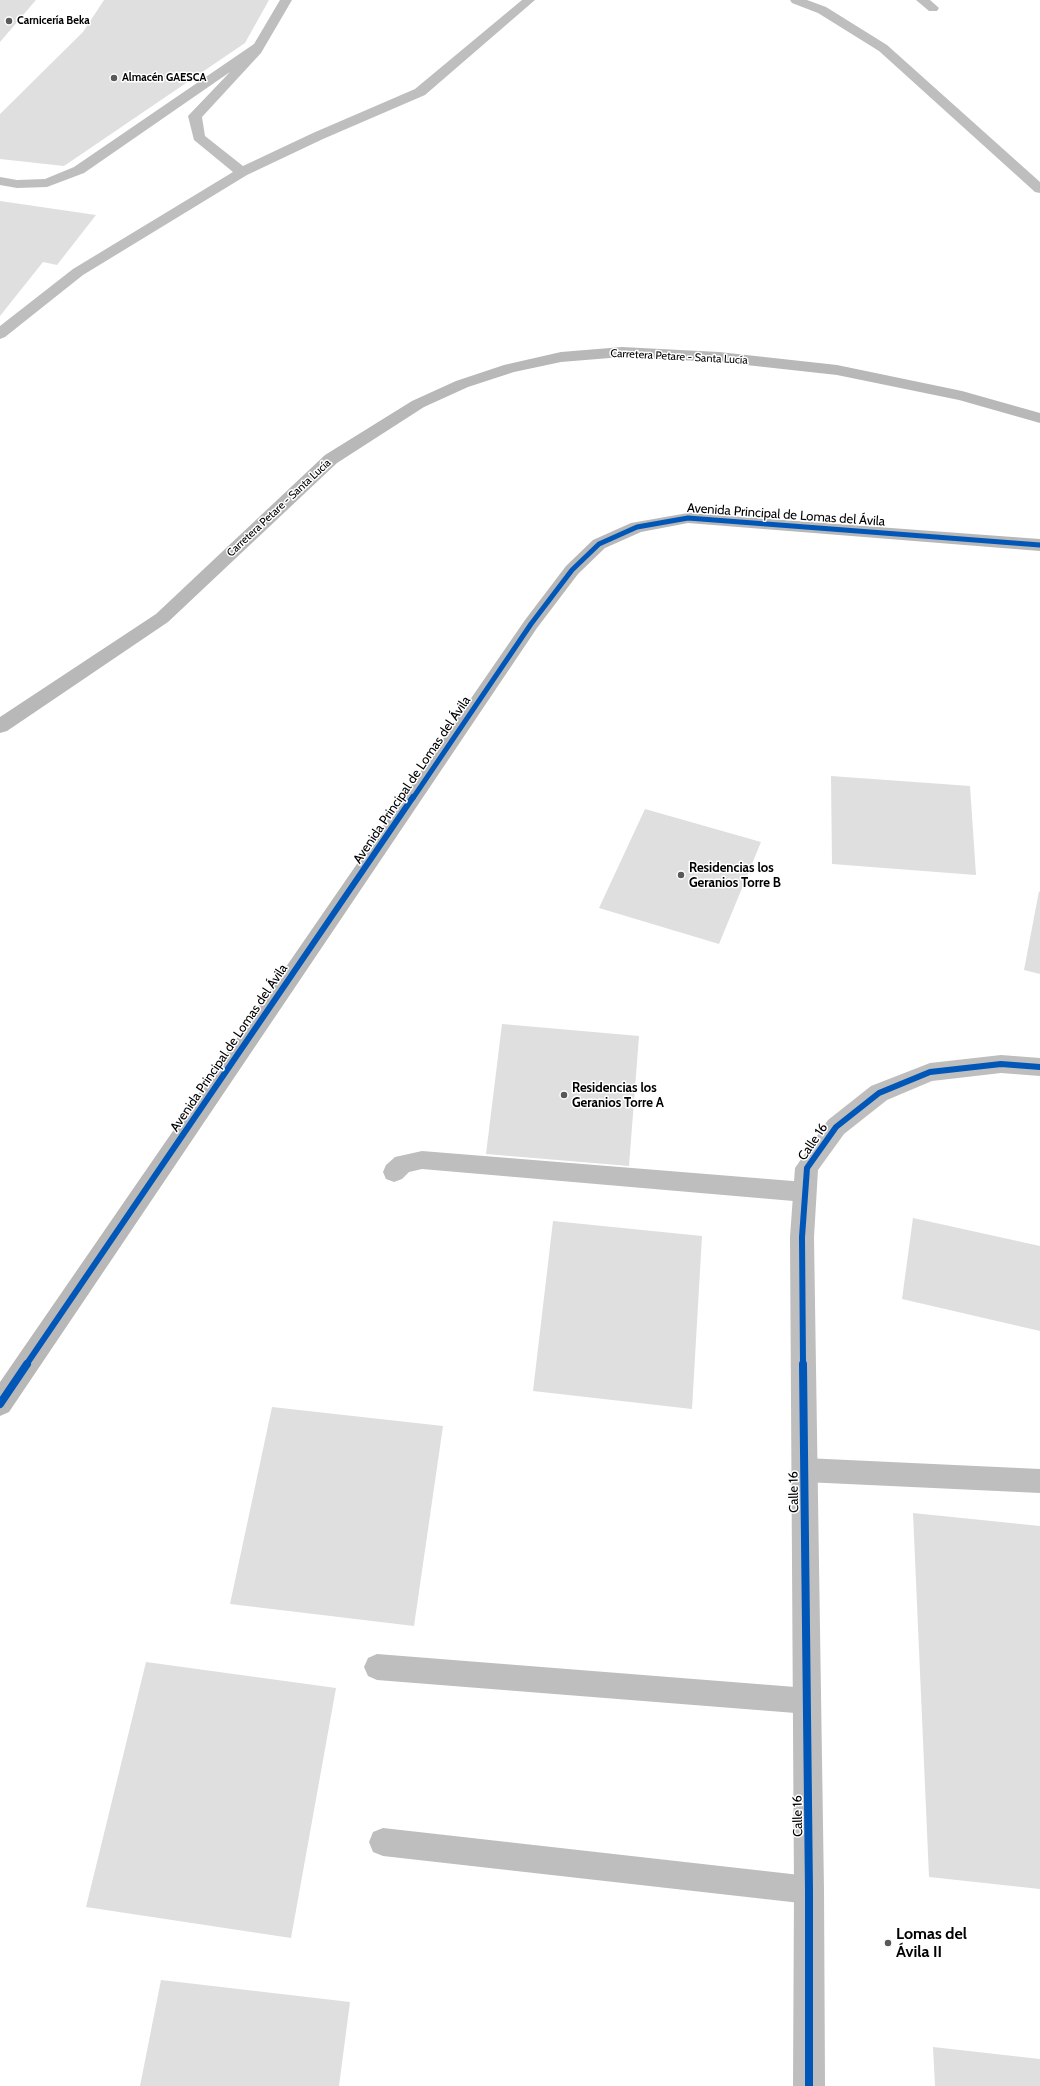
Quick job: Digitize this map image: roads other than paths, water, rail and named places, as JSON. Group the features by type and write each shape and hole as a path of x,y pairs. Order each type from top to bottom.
{"street":[{"path":"242,172 199,137 195,116 255,53 286,0"},
{"path":"0,334 78,272 242,172 318,136 420,92 529,0"},
{"path":"796,0 822,10 884,48 1040,189"},
{"path":"922,0 933,8"},
{"path":"0,181 17,184 47,183 79,170 259,46"},
{"name":"Carretera Petare - Santa Lucía","path":"0,726 162,618 331,459 418,404 462,384 510,368 561,357 622,352 719,357 837,370 962,396 1040,418"},
{"name":"Avenida Principal de Lomas del Ávila","path":"0,1404 531,624 572,570 599,544 637,527 688,518 1040,544"},
{"name":"Calle 16","path":"809,2086 808,1701 802,1237 807,1168 836,1127 879,1093 930,1072 1001,1064 1040,1067"}],"lane":[{"path":"394,1172 404,1164 422,1160 805,1192"},
{"path":"805,1470 878,1472 1040,1481"},
{"path":"377,1667 808,1701"},
{"path":"383,1842 809,1890"}],"place":[{"name":"Carnicería Beka","path":"9,21"},
{"name":"Almacén GAESCA","path":"114,78"},
{"name":"Residencias los Geranios Torre B","path":"681,875"},
{"name":"Residencias los Geranios Torre A","path":"564,1095"},
{"name":"Lomas del Ávila II","path":"888,1943"}]}
